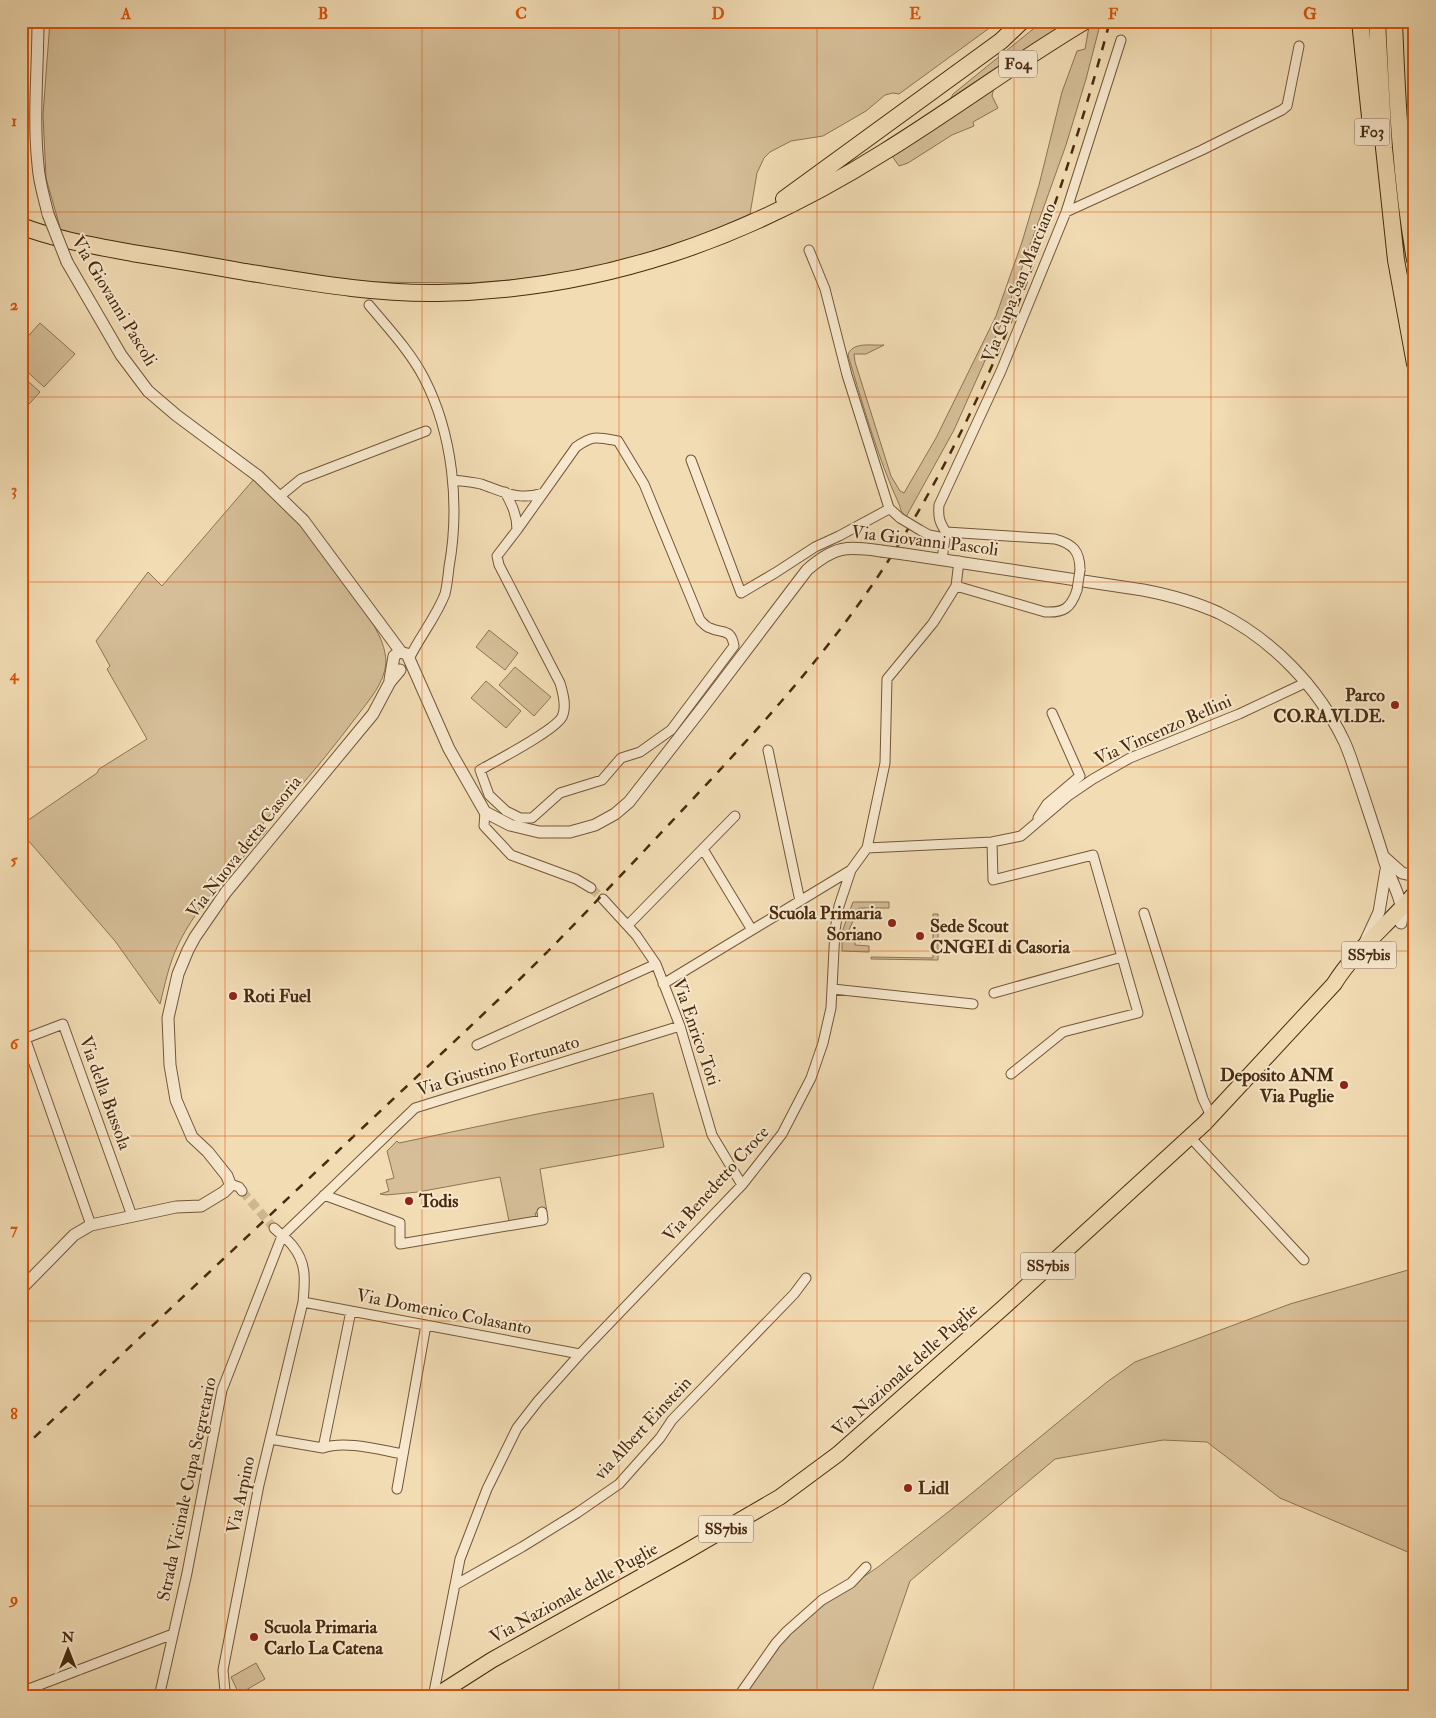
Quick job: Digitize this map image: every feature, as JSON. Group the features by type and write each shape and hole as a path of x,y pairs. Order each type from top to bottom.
{"highway":[{"path":"21,226 49,236 87,245 285,278 376,290 437,293 538,285 587,277 675,253 744,227 1001,41 1022,21"},
{"name":"F04","path":"744,227 822,188 884,152 1085,21"},
{"name":"F03","path":"1360,21 1378,188 1394,241"},
{"path":"1377,21 1384,148 1394,241 1415,364"},
{"path":"1394,21 1398,127 1407,217 1415,260"}],"main road":[{"name":"Via Nazionale delle Puglie","path":"1334,984 1352,973 1405,913 1415,893"},
{"name":"Via Nazionale delle Puglie","path":"434,1697 492,1660 780,1497 826,1464 1004,1307 1190,1137 1212,1116 1334,984 1345,966 1405,913"}],"street":[{"name":"Via Giovanni Pascoli","path":"38,23 37,163 48,214 67,262 121,355 148,390 176,415 258,476 304,521 379,622 422,689 449,748 484,812 510,826 539,832 570,832 595,825 615,814 629,802 683,734 807,570 824,556 844,548 856,547 1143,590 1185,600 1219,614 1258,637 1282,656 1307,682 1334,722 1345,743 1386,870"},
{"name":"Via Cupa San Marciano","path":"945,535 938,515 939,505 1001,371 1066,212 1121,40"},
{"path":"1066,212 1202,150 1282,110 1287,106 1299,46"},
{"path":"809,250 825,290 847,375 889,508 900,518 929,535 1055,539 1069,544 1078,552 1080,570 1077,590 1074,599 1066,609 1060,612 1045,612 956,586"},
{"path":"369,305 398,340 423,378 440,416 453,480 455,507 452,554 445,592 434,617 416,646 402,660"},
{"path":"280,497 301,479 426,431"},
{"path":"588,438 618,441 644,484 700,620 708,628 729,634 733,638 734,646 671,730 640,752 621,758 602,780 560,793 532,818 520,818 506,811 489,795 480,770 551,728 562,717 564,701 560,683 498,565 497,556 517,530 576,447 588,438"},
{"path":"691,460 741,593 775,574 815,547 889,508"},
{"path":"453,480 478,484 520,497 531,497 543,493"},
{"path":"505,492 517,519 517,530"},
{"path":"942,559 945,535"},
{"name":"Via Benedetto Croce","path":"434,1697 460,1558 487,1489 517,1428 538,1401 580,1354 742,1185 782,1134 811,1078 823,1043 831,1008 835,930 839,906 851,870 867,848 885,763 887,679 933,623 956,586 959,561"},
{"name":"Via Nuova detta Casoria","path":"230,1184 227,1176 192,1137 176,1100 170,1065 168,1018 178,974 195,937 226,892 373,714 402,660"},
{"name":"Via Vincenzo Bellini","path":"867,848 992,842 1021,836 1068,796 1130,758 1239,714 1307,682"},
{"path":"1034,825 1047,804 1080,776 1052,713"},
{"path":"768,750 800,901"},
{"path":"484,812 484,826 510,855 576,879 591,888"},
{"path":"628,925 735,816"},
{"path":"992,842 993,880 1093,855 1138,1013 1063,1032 1012,1074"},
{"path":"703,849 752,930"},
{"path":"1383,856 1408,876 1415,876"},
{"path":"663,984 851,870"},
{"path":"1360,951 1375,922 1384,888 1386,870"},
{"path":"1386,870 1405,913"},
{"path":"1384,888 1391,906 1405,913"},
{"name":"Via Enrico Toti","path":"603,899 628,925 656,964 680,1026 712,1136 742,1185"},
{"path":"1144,913 1203,1099 1212,1116"},
{"path":"994,993 1122,957"},
{"path":"477,1045 656,964"},
{"path":"833,989 973,1004"},
{"name":"Via della Bussola","path":"23,1039 63,1024 132,1216"},
{"name":"Via Giustino Fortunato","path":"282,1236 415,1108 680,1026"},
{"path":"23,1039 91,1225"},
{"path":"1190,1137 1304,1260"},
{"path":"21,1289 74,1236 91,1225 176,1208 201,1206 224,1192 230,1184 239,1187 242,1191"},
{"path":"324,1195 400,1223 400,1244 543,1220 542,1212"},
{"name":"Via Arpino","path":"228,1697 225,1692 223,1670 259,1485 303,1302 306,1278 302,1262 292,1245 274,1228"},
{"name":"Strada Vicinale Cupa Segretario","path":"159,1697 187,1573 222,1390 282,1236"},
{"name":"via Albert Einstein","path":"455,1585 522,1547 619,1484 660,1438 672,1420 794,1294 806,1278"},
{"name":"Via Domenico Colasanto","path":"303,1302 580,1354"},
{"path":"323,1448 351,1311"},
{"path":"397,1489 426,1325"},
{"path":"270,1439 323,1448 331,1445 364,1447 403,1454"},
{"path":"738,1697 775,1640 822,1600 851,1583 866,1567"},
{"path":"21,1692 174,1634"}],"shaded area":[{"path":"50,21 999,21 899,94 885,95 866,111 823,136 791,141 770,152 764,158 757,173 750,214 690,240 640,256 586,269 523,279 470,283 364,282 323,277 102,240 61,231 46,178 43,115"},
{"path":"1043,21 1072,21 998,69 992,96 998,108 973,122 974,126 952,135 908,163 899,166 892,156 952,101 953,94"},
{"path":"1090,21 1101,21 1086,79 1066,145 1004,318 954,430 906,517 901,511 877,449 848,355 850,351 858,346 884,345 866,354 854,354 855,362 891,476 900,491 904,493 936,438 996,316 1022,242 1039,185 1062,92 1077,51 1085,49"},
{"path":"40,323 75,354 44,387 21,366 21,344"},
{"path":"21,375 40,392 21,413"},
{"path":"254,479 301,525 373,624 384,648 386,658 385,671 375,691 341,737 292,796 287,793 262,825 267,830 196,914 175,952 160,1004 115,941 21,832 21,825 97,773 99,769 147,739 107,669 110,666 96,641 148,572 162,586"},
{"path":"489,630 518,653 505,670 476,647"},
{"path":"515,667 551,697 534,716 499,685"},
{"path":"486,681 521,711 506,728 471,698"},
{"path":"853,902 889,902 889,908 859,908 848,932 848,934 854,934 857,931 865,933 864,939 861,942 855,941 855,945 869,946 869,952 842,951 842,932"},
{"path":"933,914 938,914 938,960 871,959 871,957 933,958"},
{"path":"653,1093 664,1147 540,1169 547,1212 535,1213 536,1217 509,1221 500,1177 418,1192 380,1194 389,1191 386,1180 394,1178 387,1151 397,1141 399,1143 542,1113"},
{"path":"1415,1268 1415,1555 1280,1498 1207,1442 1163,1440 1055,1459 910,1581 870,1697 742,1697 781,1643 819,1607 878,1567 966,1498 1107,1382 1135,1362 1290,1304"},
{"path":"256,1663 265,1679 239,1694 231,1677"}],"tunnel":[{"path":"591,888 603,899"},
{"path":"242,1191 274,1228"}],"railway":[{"path":"21,1450 538,961 743,745 836,634 892,555 929,493 993,363 1021,297 1046,229 1091,91 1110,21"}],"place":[{"name":"Parco CO.RA.VI.DE.","path":"1395,705"},
{"name":"Scuola Primaria Soriano","path":"892,923"},
{"name":"Sede Scout CNGEI di Casoria","path":"920,936"},
{"name":"Roti Fuel","path":"233,996"},
{"name":"Deposito ANM Via Puglie","path":"1344,1085"},
{"name":"Todis","path":"409,1201"},
{"name":"Lidl","path":"908,1488"},
{"name":"Scuola Primaria Carlo La Catena","path":"254,1637"}]}
